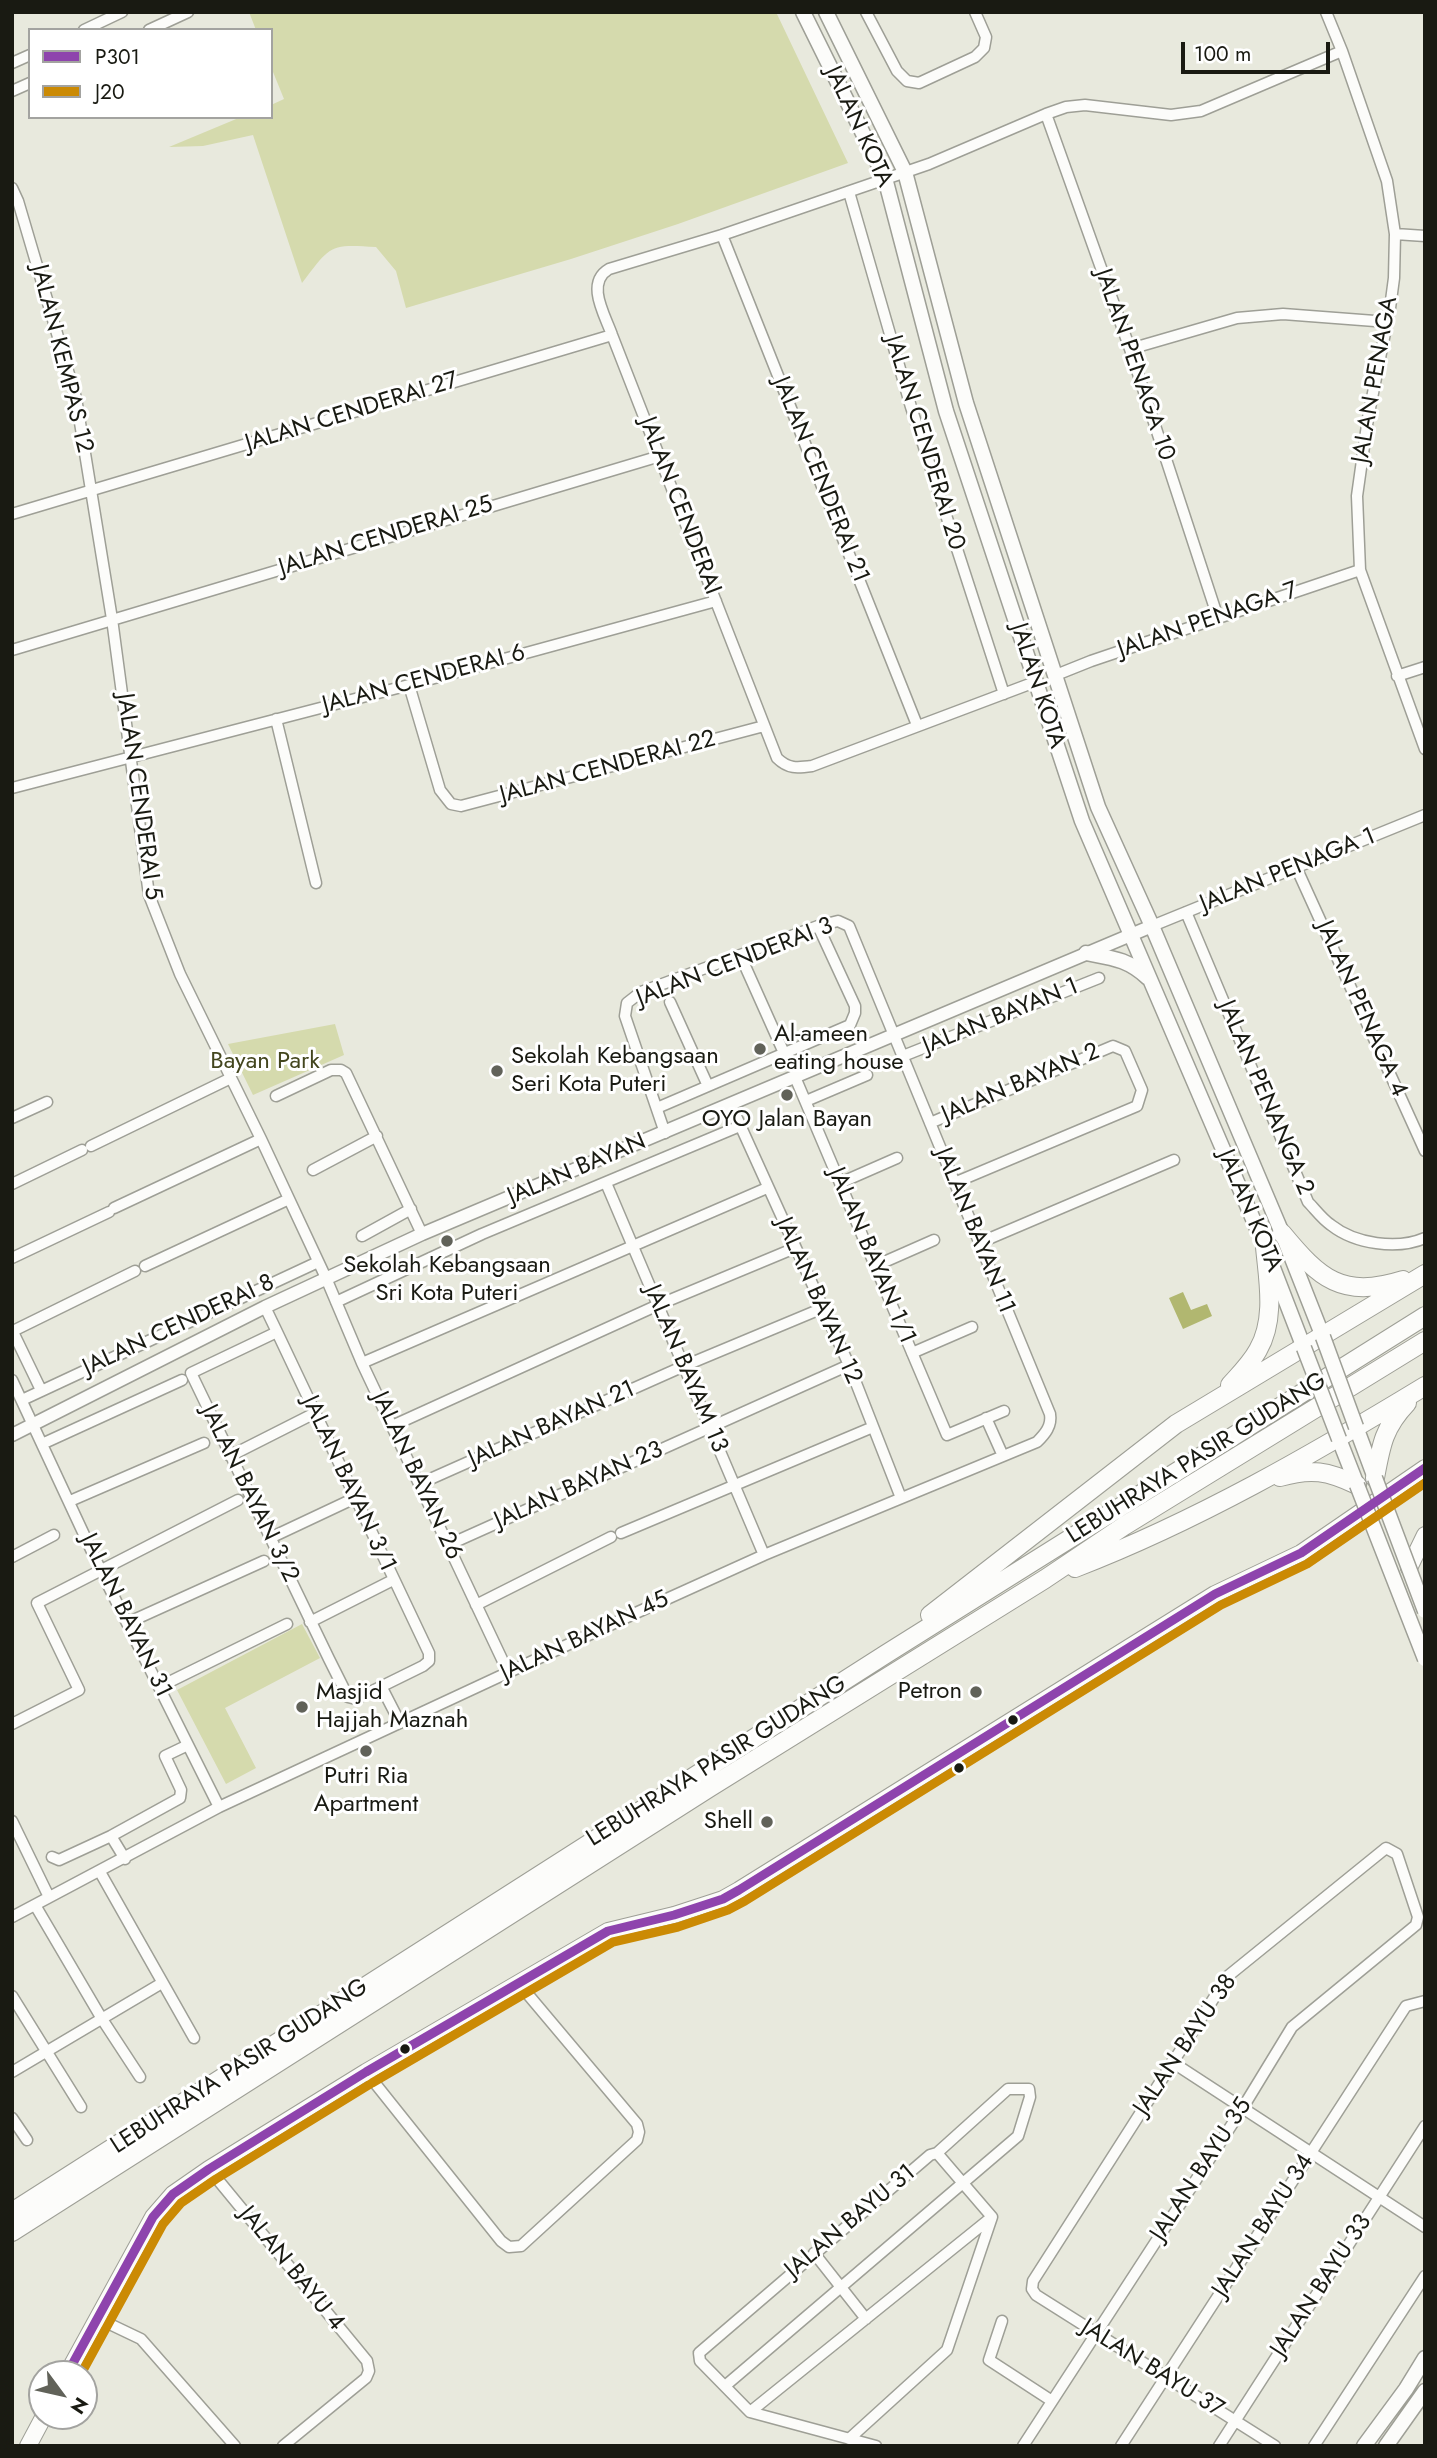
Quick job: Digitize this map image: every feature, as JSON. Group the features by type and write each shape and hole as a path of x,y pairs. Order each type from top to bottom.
{"highway":[{"path":"1282,1233 1307,1263 1325,1277 1345,1286 1382,1287 1425,1274"},
{"path":"1221,1395 1259,1349 1266,1331 1270,1292 1265,1247"},
{"path":"887,1654 925,1619 1176,1424 1425,1274"},
{"name":"LEBUHRAYA PASIR GUDANG","path":"12,2212 887,1654 1425,1315"},
{"name":"LEBUHRAYA PASIR GUDANG","path":"12,2232 1136,1519 1425,1341"},
{"path":"1045,1579 1106,1556 1257,1483 1339,1439 1425,1386"},
{"path":"1375,1478 1385,1432 1398,1412 1425,1386"},
{"path":"1257,1483 1297,1472 1317,1471 1334,1474 1357,1485"}],"main road":[{"name":"JALAN KOTA","path":"803,12 885,178 946,411 1082,821 1265,1247 1425,1659"},
{"name":"JALAN KOTA","path":"826,12 905,172 966,403 1098,807 1152,926 1282,1233 1425,1611"},
{"path":"1086,953 1125,961 1152,981"},
{"path":"74,2360 153,2217 173,2194 209,2169 366,2072 520,1985 608,1931 674,1915 723,1899 740,1890 1215,1594 1301,1553 1425,1468"},
{"path":"1409,1568 1425,1535"},
{"path":"1364,2446 1425,2358"},
{"path":"1386,2446 1425,2391"},
{"path":"28,2446 37,2430"}],"street":[{"path":"88,28 122,12"},
{"path":"153,28 188,12"},
{"path":"866,12 897,71 906,81 919,83 975,57 984,48 986,37 975,12"},
{"name":"JALAN PENAGA","path":"1326,12 1387,181 1395,234 1394,278 1388,322 1368,418 1357,496 1360,570 1425,749"},
{"name":"JALAN CENDERAI","path":"1035,682 812,765 797,768 786,766 777,758 612,335 597,293 598,280 603,273 929,164 1066,107 1084,105 1171,115 1201,111 1342,51"},
{"path":"12,63 28,56"},
{"path":"12,91 28,84"},
{"name":"JALAN PENAGA 10","path":"1046,114 1130,349 1218,618"},
{"name":"JALAN KEMPAS 12","path":"12,188 76,398 93,491"},
{"name":"JALAN CENDERAI 20","path":"849,192 911,407 1004,694"},
{"path":"1395,234 1425,236"},
{"name":"JALAN CENDERAI 21","path":"722,235 917,725"},
{"path":"1130,349 1237,318 1283,314 1388,322"},
{"name":"JALAN CENDERAI 27","path":"12,514 612,335"},
{"name":"JALAN CENDERAI 25","path":"12,650 660,456"},
{"name":"JALAN CENDERAI 5","path":"93,491 132,756 149,895 180,974 326,1278"},
{"name":"JALAN PENAGA 7","path":"1056,675 1360,570"},
{"name":"JALAN CENDERAI 6","path":"12,788 409,685 716,601"},
{"path":"1397,676 1425,667"},
{"name":"JALAN CENDERAI 22","path":"409,685 440,790 451,804 470,805 764,726"},
{"path":"276,719 316,883"},
{"name":"JALAN PENAGA 1","path":"1152,926 1425,815"},
{"name":"JALAN PENAGA 4","path":"1296,867 1425,1151"},
{"name":"JALAN PENANGA 2","path":"1186,912 1308,1202 1331,1226 1362,1241 1393,1245 1425,1238"},
{"name":"JALAN CENDERAI 3","path":"657,1108 625,1016 627,1003 641,992 741,957 818,926 838,921 849,926 894,1035"},
{"path":"665,1133 657,1108 844,1028 853,1020 855,1006 818,926"},
{"name":"JALAN BAYAN","path":"12,1435 265,1307 422,1234 1152,926"},
{"path":"741,957 784,1053"},
{"name":"JALAN BAYAN 1","path":"903,1056 1099,978"},
{"path":"670,1002 708,1086"},
{"name":"JALAN BAYAN 11","path":"894,1035 1049,1414 1049,1427"},
{"name":"JALAN BAYAN 2","path":"930,1123 1113,1046 1125,1051 1142,1090 1137,1106 954,1183"},
{"path":"276,1096 331,1070 341,1070 349,1077 422,1234"},
{"path":"806,1101 867,1075"},
{"name":"JALAN BAYAN 1/1","path":"795,1077 947,1435 986,1419"},
{"path":"12,1184 231,1078"},
{"path":"12,1118 47,1102"},
{"name":"JALAN BAYAN 12","path":"731,1105 849,1366 901,1498"},
{"path":"336,1302 482,1234 740,1126"},
{"path":"313,1170 377,1136"},
{"path":"12,1258 261,1139"},
{"path":"840,1182 897,1158"},
{"path":"979,1243 1174,1160"},
{"name":"JALAN BAYAM 13","path":"606,1183 764,1555"},
{"path":"362,1363 767,1188"},
{"path":"41,1390 12,1331 289,1199"},
{"path":"362,1236 411,1209"},
{"path":"875,1266 934,1240"},
{"path":"392,1426 658,1305 795,1248"},
{"name":"JALAN CENDERAI 8","path":"22,1400 318,1262"},
{"name":"JALAN BAYAN 26","path":"326,1278 362,1363 508,1672"},
{"name":"JALAN BAYAN 3/1","path":"265,1307 429,1653 429,1661 380,1686"},
{"name":"JALAN BAYAN 21","path":"419,1484 684,1366 823,1308"},
{"path":"912,1353 972,1327"},
{"name":"JALAN BAYAN 3/2","path":"277,1332 191,1373 348,1697 352,1699 380,1686"},
{"name":"JALAN BAYAN 23","path":"448,1545 849,1366"},
{"name":"JALAN BAYAN 31","path":"12,1380 101,1571 219,1807"},
{"path":"42,1444 182,1380"},
{"path":"1003,1456 986,1419 1004,1411"},
{"path":"230,1456 315,1413"},
{"path":"476,1605 616,1535 873,1427"},
{"name":"JALAN BAYAN 45","path":"12,1917 219,1807 764,1555 1037,1442 1049,1427"},
{"path":"70,1501 204,1443"},
{"path":"270,1538 355,1498"},
{"path":"12,1724 79,1690 37,1603 238,1500"},
{"path":"12,1557 54,1535"},
{"path":"127,1623 264,1560"},
{"path":"310,1622 393,1580"},
{"path":"159,1687 287,1624"},
{"path":"380,1686 400,1723"},
{"path":"52,1857 59,1860 111,1836 180,1798 181,1790 165,1756 188,1745"},
{"path":"12,1821 49,1897"},
{"path":"111,1836 125,1859"},
{"name":"JALAN BAYU 38","path":"1032,2289 1033,2281 1228,1976 1386,1848 1392,1849"},
{"name":"JALAN BAYU 35","path":"1023,2446 1242,2109 1292,2027 1416,1925 1418,1917 1397,1854 1392,1849"},
{"path":"100,1872 194,2038"},
{"path":"35,1905 140,2077"},
{"path":"12,2072 162,1983"},
{"path":"366,2072 501,2241 509,2246 522,2246 637,2140 639,2132 637,2124 520,1985"},
{"path":"12,1996 81,2107"},
{"name":"JALAN BAYU 34","path":"1121,2446 1406,2006 1425,2001"},
{"path":"1172,2063 1425,2227"},
{"path":"724,2386 1018,2136 1030,2097 1029,2089 1008,2089 937,2153"},
{"path":"12,2118 27,2140"},
{"name":"JALAN BAYU 33","path":"1219,2446 1425,2126"},
{"name":"JALAN BAYU 31","path":"876,2446 751,2412 700,2361 699,2353 930,2155 937,2153 992,2217"},
{"name":"JALAN BAYU 4","path":"209,2169 367,2361 369,2371 366,2378 283,2446"},
{"path":"751,2412 992,2217"},
{"path":"849,2439 947,2350 992,2217"},
{"path":"814,2253 866,2319"},
{"path":"1314,2446 1425,2276"},
{"name":"JALAN BAYU 37","path":"1032,2289 1036,2295 1096,2334 1275,2446"},
{"path":"97,2318 141,2339 234,2446"},
{"path":"1002,2321 989,2361 1052,2402"}],"green space":[{"path":"249,12 776,12 848,163 678,224 406,308 396,271 376,247 349,246 332,250 319,261 302,283 253,135 203,146 169,147 236,119 273,119 273,104 284,99 273,72 273,28 255,28"},
{"name":"Bayan Park","path":"335,1024 344,1055 253,1095 228,1044"},
{"path":"302,1624 320,1658 225,1708 256,1768 226,1784 177,1690"}],"shaded area":[{"path":"1183,1292 1191,1310 1207,1304 1212,1316 1183,1329 1169,1298"}],"transit line":[{"name":"P301","path":"75,2360 153,2217 173,2194 209,2169 366,2072 608,1931 674,1915 723,1899 739,1890 1215,1594 1301,1553 1425,1468"},
{"name":"J20","path":"89,2360 163,2224 181,2203 216,2179 372,2083 613,1942 678,1927 728,1910 745,1901 1221,1605 1307,1564 1425,1483"}],"place":[{"name":"Al-ameen eating house","path":"760,1049"},
{"name":"Sekolah Kebangsaan Seri Kota Puteri","path":"497,1071"},
{"name":"OYO Jalan Bayan","path":"787,1095"},
{"name":"Sekolah Kebangsaan Sri Kota Puteri","path":"447,1241"},
{"name":"Petron","path":"976,1692"},
{"name":"Masjid Hajjah Maznah","path":"302,1707"},
{"name":"Putri Ria Apartment","path":"366,1751"},
{"name":"Shell","path":"767,1822"}]}
